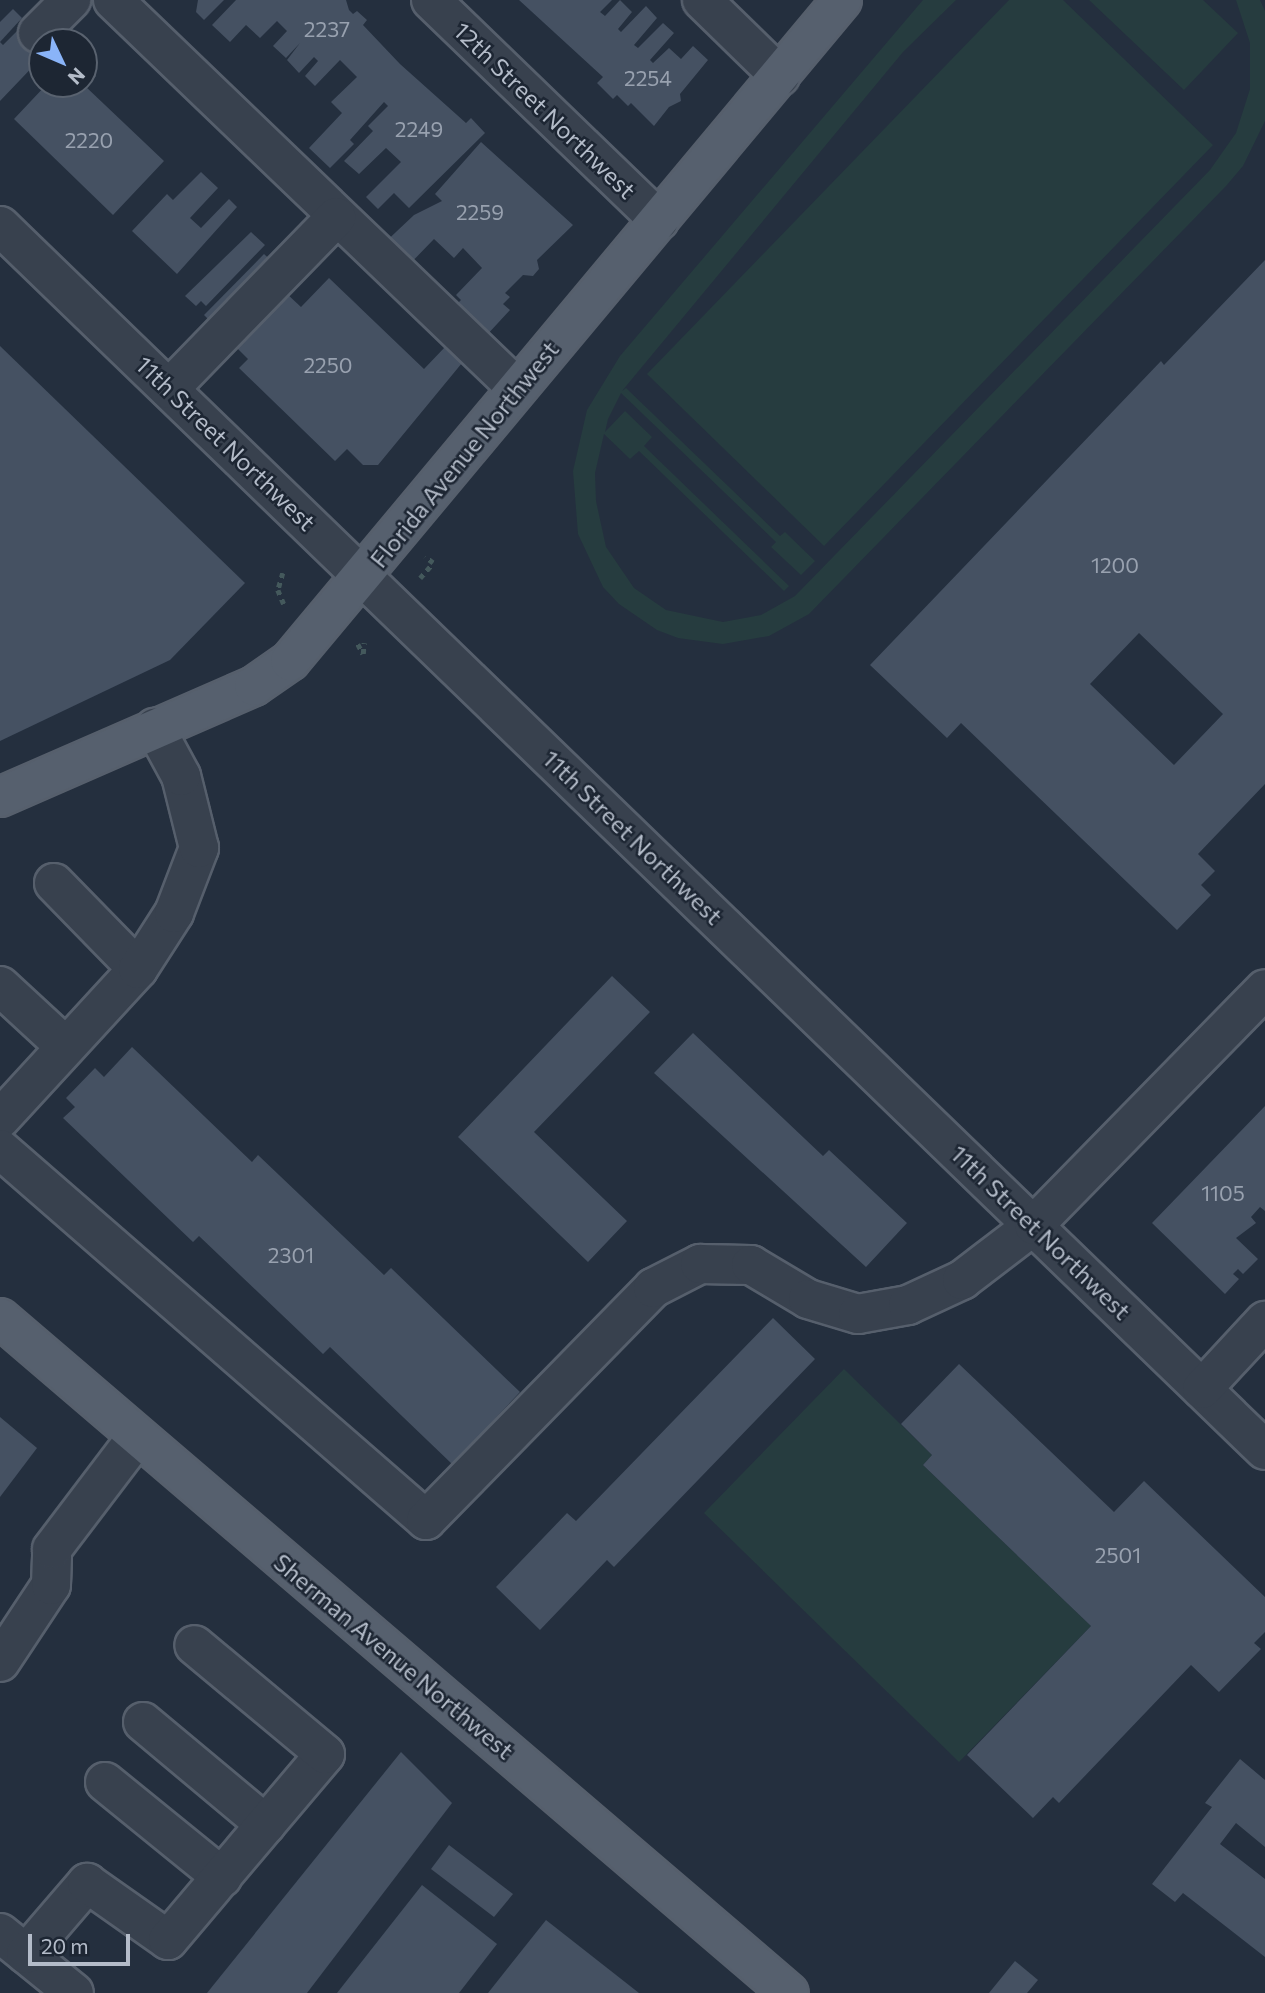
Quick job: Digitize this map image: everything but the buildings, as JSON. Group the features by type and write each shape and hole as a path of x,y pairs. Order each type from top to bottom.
{"main road":[{"name":"Florida Avenue Northwest","path":"0,797 272,676 364,576 517,388 842,0"},
{"name":"Sherman Avenue Northwest","path":"0,1318 789,1993"}],"street":[{"path":"43,28 71,0"},
{"path":"113,0 517,388"},
{"name":"12th Street Northwest","path":"431,0 659,220"},
{"path":"702,0 779,76"},
{"path":"169,389 336,217"},
{"name":"11th Street Northwest","path":"0,226 1265,1450"},
{"path":"0,1119 138,969 174,912 199,848 181,776 155,728"},
{"path":"54,883 138,969"},
{"path":"0,986 65,1046"},
{"path":"0,1149 426,1520 653,1287 701,1264 751,1265 808,1299 858,1314 908,1305 962,1280 1034,1225 1265,989"},
{"path":"1202,1389 1265,1321"},
{"path":"0,1662 51,1585 52,1549 137,1437"},
{"path":"74,1993 13,1944 87,1882 168,1940 324,1754 194,1645"},
{"path":"143,1722 266,1825"},
{"path":"105,1782 222,1877"}],"path":[{"path":"420,578 433,563"},
{"path":"283,573 278,590 284,604"}],"green space":[{"path":"923,0 956,0 903,52 622,391 626,388 780,536 785,532 815,561 801,575 771,547 776,542 621,393 608,419 605,432 625,411 652,437 644,446 789,586 784,591 639,451 630,459 604,434 595,473 596,501 606,547 634,588 666,610 723,622 761,615 795,596 1210,170 1236,133 1250,89 1250,43 1236,0 1260,0 1265,11 1265,121 1243,166 1226,186 809,614 769,636 723,644 678,638 657,630 619,604 603,587 578,534 573,471 587,410 620,356"},
{"path":"1009,0 1063,0 1213,145 824,546 647,374"},
{"path":"1089,0 1203,0 1238,33 1184,90"},
{"path":"844,1369 932,1455 923,1465 1091,1626 959,1762 704,1513"}]}
